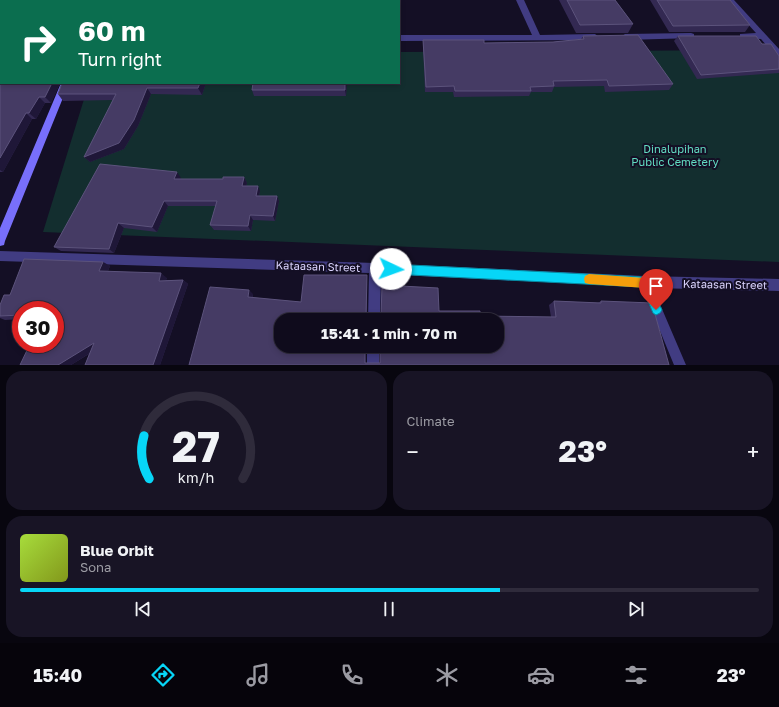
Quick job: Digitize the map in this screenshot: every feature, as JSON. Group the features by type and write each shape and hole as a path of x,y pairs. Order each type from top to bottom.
{"main road":[{"path":"0,241 66,84"}],"street":[{"path":"520,0 538,38"},
{"path":"730,0 779,54"},
{"path":"616,37 700,36"},
{"path":"731,36 762,36"},
{"path":"400,38 600,37"},
{"name":"Kataasan Street","path":"0,256 375,268 645,282 779,285"},
{"path":"374,313 375,268"},
{"path":"645,282 680,365"},
{"path":"373,365 374,353"}],"green space":[{"name":"Dinalupihan Public Cemetery","path":"762,50 779,70 779,262 43,232 89,84 400,84 400,52"}],"building":[{"path":"567,0 615,0 633,24 580,25"},
{"path":"657,0 730,0 750,25 673,26"},
{"path":"638,35 673,84 609,86 607,80 553,81 554,86 530,87 531,91 455,91 454,86 426,87 423,40 484,40 484,43 553,42 584,39 583,36"},
{"path":"678,36 756,36 762,44 771,44 779,56 779,69 701,75"},
{"path":"0,84 52,84 45,97 39,97 29,113 26,113 0,158"},
{"path":"62,84 200,84 198,88 147,88 134,120 119,143 84,157 116,94 58,94"},
{"path":"253,84 345,84 345,90 252,90"},
{"path":"100,164 177,172 174,179 223,179 223,177 244,177 242,186 258,186 256,196 277,196 273,216 250,215 248,226 210,225 217,201 164,201 152,227 118,223 109,249 54,247"},
{"path":"24,259 103,262 99,271 161,273 159,281 183,280 153,365 85,365 94,343 58,365 20,365 26,353 64,353 64,301 12,301 12,315 0,316 0,305 4,295 10,295"},
{"path":"304,275 367,275 366,313 274,313 274,353 365,353 365,363 380,363 380,353 504,353 504,316 556,317 554,301 652,303 669,365 189,365 210,287 249,290 248,297 301,302"},
{"path":"382,285 438,288 439,311 480,311 480,313 381,313"}],"slow traffic":[{"path":"589,279 645,283"}],"route":[{"path":"391,269 645,282 656,310"}]}
